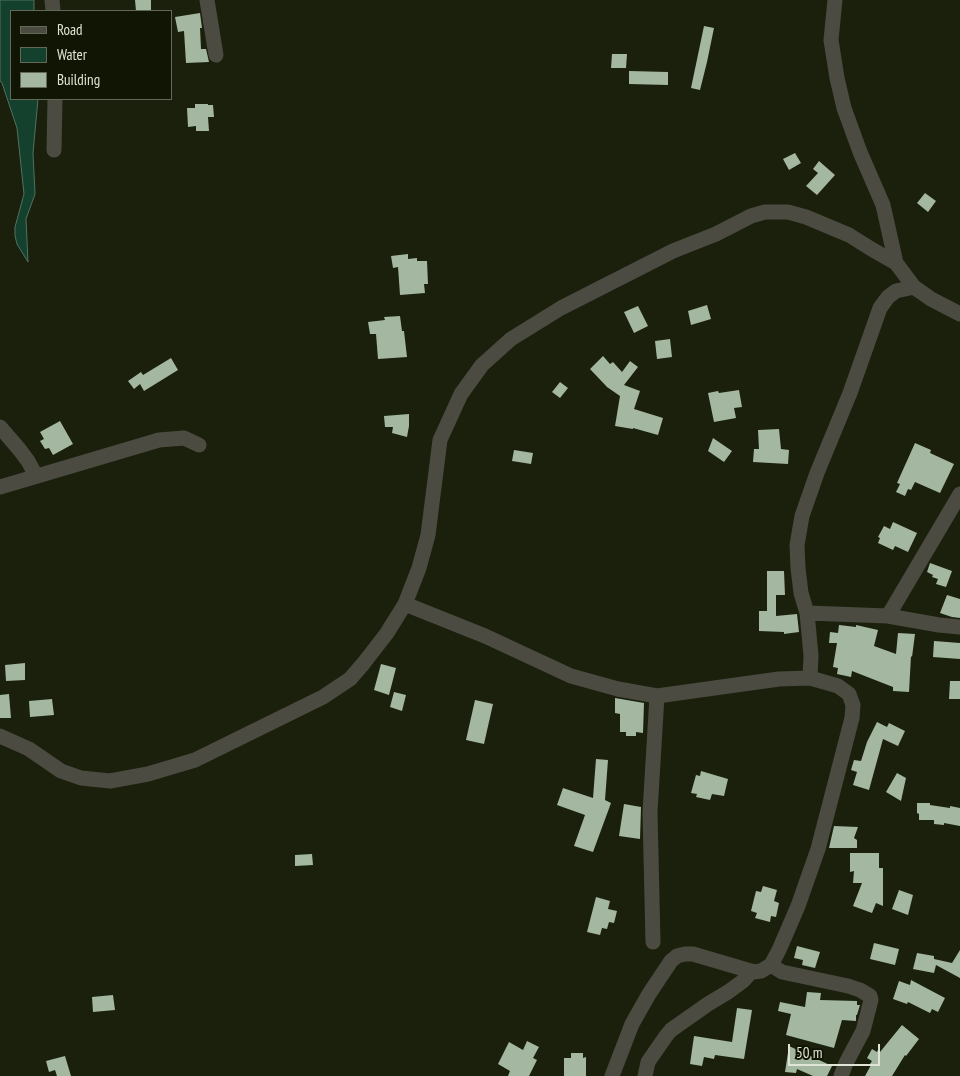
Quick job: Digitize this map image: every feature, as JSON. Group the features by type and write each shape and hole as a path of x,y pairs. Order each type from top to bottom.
{"street":[{"path":"207,0 216,55"},
{"path":"835,0 831,40 837,78 844,108 882,205 896,263 914,287 931,299 960,314"},
{"path":"54,150 55,100"},
{"path":"0,736 29,749 62,771 81,778 110,781 148,774 195,760 323,697 350,679 387,633 405,604 419,568 428,535 440,440 462,394 482,365 511,339 561,308 604,285 673,251 716,234 751,216 765,212 788,212 827,225 850,235 896,263"},
{"path":"810,678 811,656 807,613 801,593 798,568 797,545 802,516 817,473 850,393 880,308 888,297 896,292 914,287"},
{"path":"0,427 28,461 36,476"},
{"path":"0,487 159,440 184,438 199,445"},
{"path":"888,616 960,494"},
{"path":"405,604 485,636 571,676 618,689 657,696 778,679 810,678 838,686 849,694 853,705 852,718 818,849 798,906 771,964 761,971 752,972 693,954 677,956 671,961 653,988 632,1024 612,1076"},
{"path":"807,613 888,616 960,627"},
{"path":"653,942 650,812 657,696"},
{"path":"771,964 782,972 848,986 870,996 871,1000 863,1031 841,1076"},
{"path":"646,1076 648,1062 671,1030 743,981 752,972"}],"water":[{"path":"0,0 34,0 34,10 10,10 10,100 38,100 33,153 35,194 26,219 28,262 17,244 15,236 15,227 24,194 17,128 0,81"}],"building":[{"path":"135,0 151,0 151,10 136,10"},
{"path":"200,13 202,28 200,28 201,49 206,49 209,62 186,63 184,31 178,32 175,17"},
{"path":"704,26 714,28 700,90 691,88"},
{"path":"612,54 627,54 626,68 611,68"},
{"path":"629,71 668,72 668,85 629,84"},
{"path":"195,104 213,105 214,117 208,117 209,131 196,131 196,126 188,127 187,108 195,108"},
{"path":"795,153 801,163 789,170 783,159"},
{"path":"819,161 835,175 817,195 806,186 818,173 813,169"},
{"path":"925,193 936,201 928,212 917,203"},
{"path":"408,254 408,259 417,258 417,261 427,261 428,284 424,284 425,293 400,295 398,267 393,268 391,256"},
{"path":"707,305 711,319 691,325 688,311"},
{"path":"638,306 648,326 634,333 624,312"},
{"path":"400,316 407,357 378,359 376,334 370,334 368,322 385,320 384,317"},
{"path":"670,339 672,357 657,359 655,341"},
{"path":"603,356 610,364 613,362 622,372 630,361 638,367 624,385 640,391 634,409 663,418 658,435 633,428 615,426 620,396 607,387 590,369"},
{"path":"171,358 178,370 144,391 140,384 134,389 128,381 141,372 143,375"},
{"path":"560,382 568,388 560,398 552,392"},
{"path":"739,390 742,407 734,408 736,418 714,422 708,393"},
{"path":"409,414 407,437 392,433 393,427 385,427 384,416"},
{"path":"60,421 73,444 53,455 49,448 45,449 40,441 44,439 40,432"},
{"path":"779,429 781,449 789,450 788,464 753,462 754,449 759,449 758,430"},
{"path":"713,438 732,451 724,462 708,451"},
{"path":"915,443 931,450 930,453 954,464 940,493 915,482 911,490 908,489 905,496 896,492 900,484 897,483"},
{"path":"514,450 533,453 531,464 512,461"},
{"path":"893,522 917,533 908,552 895,546 893,550 878,543 880,538 878,537 884,526 890,529"},
{"path":"930,563 952,571 946,587 936,584 938,579 932,577 933,575 927,572"},
{"path":"767,571 784,571 785,595 776,595 776,616 797,614 799,632 784,634 784,632 759,631 759,611 767,611"},
{"path":"947,595 960,599 960,618 940,613"},
{"path":"839,625 856,627 856,625 878,630 874,646 896,654 898,633 915,634 911,656 909,692 893,691 893,687 852,671 851,677 837,674 838,668 833,667 837,643 829,643 830,632 838,633"},
{"path":"934,641 960,643 960,659 933,657"},
{"path":"25,663 25,680 6,681 5,665"},
{"path":"381,664 396,668 389,695 374,690"},
{"path":"950,681 960,681 960,699 949,699"},
{"path":"394,692 406,695 402,711 390,707"},
{"path":"9,694 11,718 0,718 0,695"},
{"path":"615,698 644,703 643,733 636,732 636,736 626,736 626,732 620,732 620,714 615,713"},
{"path":"52,699 54,715 30,717 29,701"},
{"path":"475,700 493,704 484,744 466,740"},
{"path":"877,722 887,727 889,723 905,731 898,746 883,739 869,790 853,785 857,772 851,770 854,760 861,761 867,742"},
{"path":"596,759 608,760 605,800 611,803 593,852 574,846 585,815 557,805 563,788 593,798"},
{"path":"701,771 728,779 724,796 712,794 710,800 696,797 697,794 691,793 696,775 700,776"},
{"path":"897,773 906,778 901,801 886,792"},
{"path":"917,803 930,803 930,805 960,808 960,826 944,823 944,825 934,824 934,820 919,820"},
{"path":"624,804 641,807 640,839 619,836"},
{"path":"834,826 858,827 854,838 857,840 857,848 829,848"},
{"path":"850,853 879,853 879,868 883,868 883,906 876,903 872,913 853,906 862,883 853,883 854,871 850,872"},
{"path":"312,854 313,865 295,866 295,855"},
{"path":"763,886 777,890 774,901 779,903 776,917 771,916 770,922 755,918 757,913 751,911 756,891 761,892"},
{"path":"899,890 913,895 908,915 892,909"},
{"path":"596,897 610,901 608,909 617,911 614,923 609,922 607,929 602,928 600,935 587,932"},
{"path":"874,943 899,949 895,965 870,959"},
{"path":"797,946 820,952 815,968 802,965 803,960 794,958"},
{"path":"960,950 960,978 936,965 934,973 913,969 917,953 934,956 934,959 952,963"},
{"path":"911,980 945,998 938,1012 932,1009 930,1013 908,1002 907,1004 893,999 899,981 910,985"},
{"path":"807,992 821,993 820,1000 857,1001 857,1005 860,1005 856,1021 842,1020 834,1048 786,1035 791,1014 778,1011 780,1002 805,1007"},
{"path":"113,995 115,1010 93,1012 92,997"},
{"path":"737,1008 752,1010 744,1059 715,1055 714,1059 704,1057 702,1066 690,1064 694,1036 732,1042"},
{"path":"902,1025 919,1039 905,1055 892,1076 865,1076 871,1065 872,1061 867,1058 872,1049 880,1052"},
{"path":"527,1041 539,1047 533,1058 537,1060 529,1076 508,1076 510,1071 498,1064 509,1042 523,1050"},
{"path":"789,1046 832,1066 827,1076 813,1076 797,1069 796,1073 785,1072"},
{"path":"571,1053 583,1053 583,1058 586,1057 586,1076 564,1076 564,1058 571,1058"},
{"path":"65,1056 71,1076 57,1076 55,1070 49,1072 46,1061"}]}
